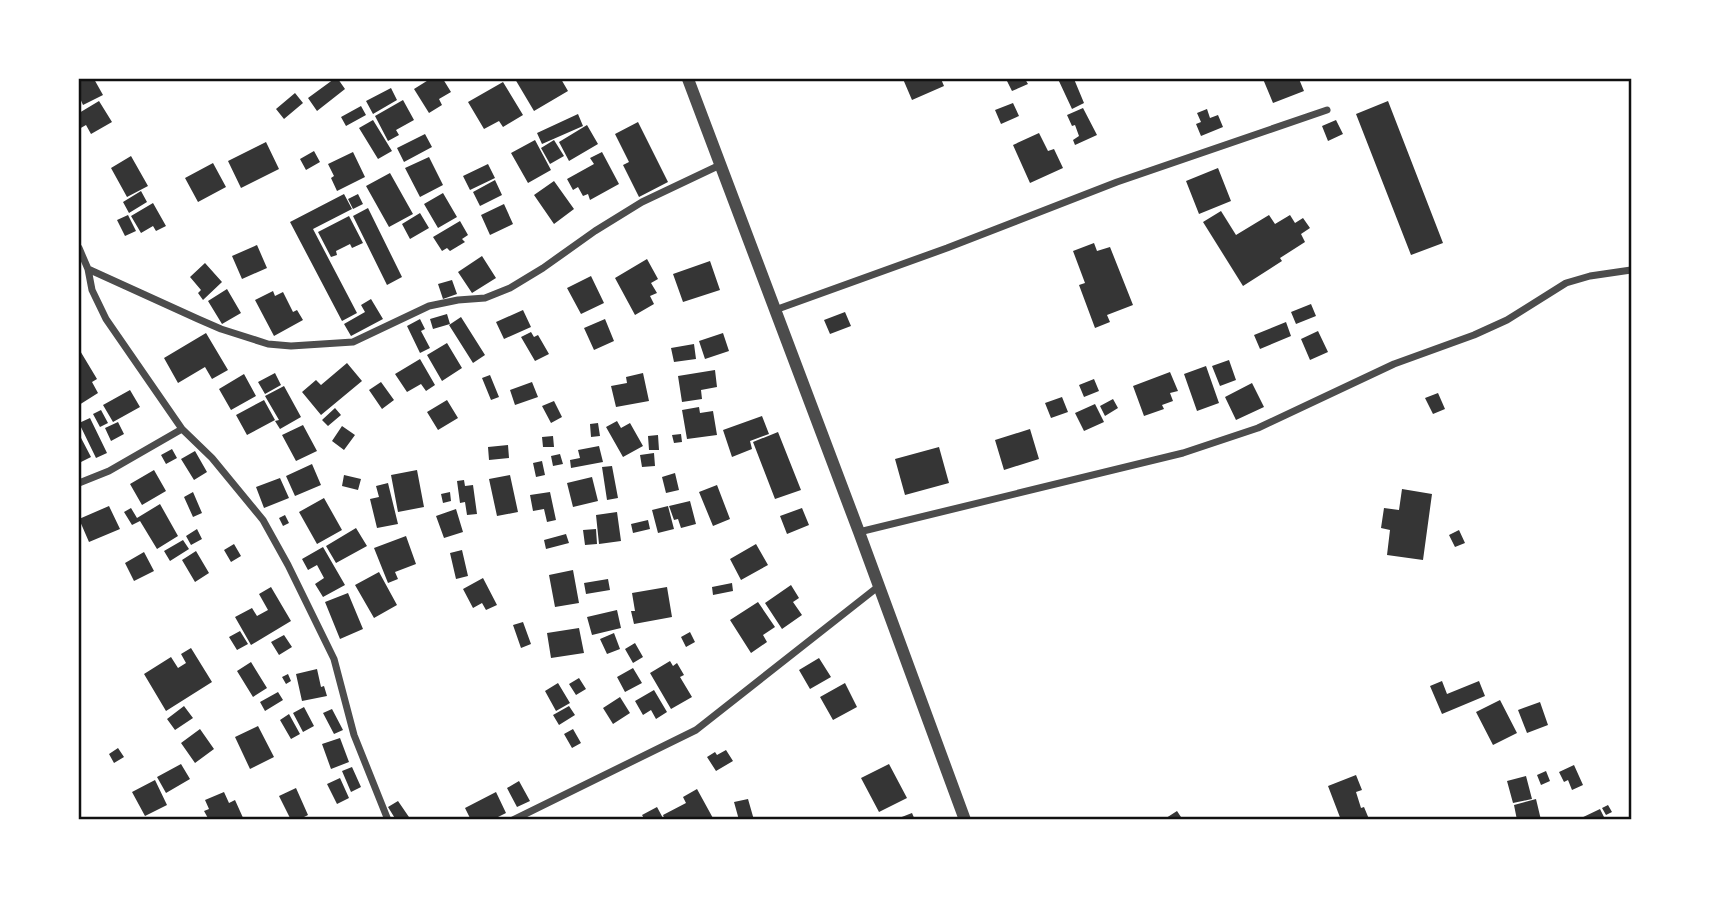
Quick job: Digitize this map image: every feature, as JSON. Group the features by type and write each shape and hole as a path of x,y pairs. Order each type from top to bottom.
{"street":[{"path":"688,79 965,820"},
{"path":"775,310 947,248 1117,182 1327,110"},
{"path":"88,269 198,319 268,344 291,346 353,342 429,306 485,298 510,288 642,202 720,165"},
{"path":"79,248 88,269 92,290 106,319 182,429 212,458 263,520 288,565 334,659 354,735 387,820"},
{"path":"859,532 1183,453 1258,428 1394,364 1496,325 1566,283 1590,276 1631,270"},
{"path":"79,483 109,471 182,429"},
{"path":"513,820 696,730 879,586"}],"building":[{"path":"79,79 94,79 103,95 83,105 79,96"},
{"path":"334,79 338,79 345,89 317,111 308,98"},
{"path":"430,79 443,79 451,92 439,99 442,105 429,113 414,89"},
{"path":"515,79 561,79 568,91 534,111"},
{"path":"903,79 941,79 944,86 912,100"},
{"path":"1006,79 1025,79 1028,84 1012,91"},
{"path":"1058,79 1074,79 1084,103 1072,109"},
{"path":"1263,79 1299,79 1304,91 1273,103"},
{"path":"503,82 523,115 503,127 499,121 484,129 468,102"},
{"path":"391,88 397,100 373,114 366,101"},
{"path":"295,93 303,103 284,119 276,109"},
{"path":"403,100 414,120 396,130 399,135 388,141 375,116"},
{"path":"99,101 112,122 91,134 86,125 79,129 79,113"},
{"path":"1388,101 1443,243 1411,255 1356,114"},
{"path":"1013,103 1019,116 1001,124 995,110"},
{"path":"361,106 366,115 346,126 341,117"},
{"path":"1083,108 1097,135 1075,145 1073,140 1079,136 1067,115"},
{"path":"1207,109 1210,118 1218,115 1223,127 1201,136 1196,124 1201,122 1197,113"},
{"path":"578,114 583,126 542,144 537,133"},
{"path":"373,120 392,151 378,159 359,128"},
{"path":"1336,120 1343,134 1328,141 1322,126"},
{"path":"638,122 668,182 639,197 623,165 629,162 615,134"},
{"path":"587,125 598,144 569,161 559,142"},
{"path":"1039,133 1048,151 1054,149 1063,168 1030,183 1013,145"},
{"path":"425,134 432,147 404,162 397,148"},
{"path":"535,140 551,170 528,183 511,153"},
{"path":"554,140 564,156 550,164 541,148"},
{"path":"266,142 279,169 241,188 228,161"},
{"path":"314,151 320,162 306,170 300,159"},
{"path":"353,152 365,177 337,191 328,164"},
{"path":"602,152 619,184 590,200 588,194 583,196 578,187 573,190 567,179 594,164 590,158"},
{"path":"131,156 148,186 127,197 111,168"},
{"path":"429,157 443,185 420,197 405,168"},
{"path":"213,163 226,187 198,202 185,178"},
{"path":"488,164 495,178 470,190 463,176"},
{"path":"1218,168 1231,201 1199,214 1186,181"},
{"path":"390,173 413,214 389,227 366,186"},
{"path":"495,180 502,195 480,206 473,192"},
{"path":"554,181 574,209 554,224 534,195"},
{"path":"141,191 147,202 129,213 123,202"},
{"path":"443,193 457,217 438,228 424,204"},
{"path":"344,194 352,209 313,229 357,313 342,321 290,222"},
{"path":"358,194 363,204 353,209 348,199"},
{"path":"153,203 166,226 156,231 153,226 141,233 131,216"},
{"path":"504,204 513,224 490,235 481,215"},
{"path":"368,208 402,277 387,285 353,216"},
{"path":"1221,211 1236,235 1269,215 1275,224 1290,215 1295,223 1303,218 1310,228 1301,234 1305,242 1280,258 1282,261 1243,286 1203,222"},
{"path":"420,213 429,228 410,239 402,224"},
{"path":"128,215 136,231 125,236 117,220"},
{"path":"349,216 363,243 352,248 350,244 336,251 337,255 331,257 318,232"},
{"path":"460,221 468,235 462,239 465,242 450,251 447,248 442,251 433,237"},
{"path":"1094,243 1097,251 1110,247 1133,305 1107,315 1110,322 1095,328 1079,285 1085,283 1073,251"},
{"path":"257,245 267,268 242,279 232,256"},
{"path":"482,256 496,278 472,293 458,272"},
{"path":"647,259 658,279 651,283 657,293 650,296 654,304 635,315 615,278"},
{"path":"710,261 720,290 683,302 673,274"},
{"path":"205,263 222,282 203,300 198,293 201,290 190,277"},
{"path":"591,276 604,303 581,314 567,288"},
{"path":"452,280 457,294 443,299 438,284"},
{"path":"227,289 241,313 222,324 208,301"},
{"path":"273,291 275,296 283,292 293,312 297,310 303,320 274,336 255,300"},
{"path":"371,299 383,319 351,336 344,324 365,312 361,305"},
{"path":"1311,304 1316,316 1296,324 1291,312"},
{"path":"523,310 531,327 504,339 496,322"},
{"path":"845,312 851,326 830,334 824,320"},
{"path":"447,314 450,324 433,329 430,319"},
{"path":"461,317 485,355 473,363 449,325"},
{"path":"420,319 425,329 421,331 430,348 420,353 407,326"},
{"path":"605,319 614,341 594,350 584,328"},
{"path":"1286,322 1291,336 1260,349 1254,335"},
{"path":"1318,331 1328,352 1310,360 1301,339"},
{"path":"531,332 534,337 538,335 549,354 535,361 521,337"},
{"path":"206,333 228,370 212,379 205,367 178,383 164,358"},
{"path":"723,333 729,351 705,359 699,341"},
{"path":"447,343 462,368 442,381 427,355"},
{"path":"694,344 696,359 674,362 671,348"},
{"path":"79,349 97,379 92,382 98,393 79,405"},
{"path":"420,359 435,385 426,391 421,384 407,392 395,374"},
{"path":"1229,360 1236,380 1220,386 1212,366"},
{"path":"347,363 362,381 321,415 302,392 316,380 321,385"},
{"path":"1206,366 1219,403 1197,411 1184,374"},
{"path":"715,370 717,387 701,390 702,399 682,402 678,376"},
{"path":"1170,372 1178,391 1170,393 1173,401 1162,405 1164,409 1144,416 1133,386"},
{"path":"275,373 281,385 265,394 258,382"},
{"path":"643,373 649,401 616,407 611,386 627,383 626,377"},
{"path":"244,374 256,396 231,410 219,389"},
{"path":"490,375 499,397 491,400 482,378"},
{"path":"1094,379 1099,391 1084,397 1079,385"},
{"path":"381,382 394,400 382,409 369,390"},
{"path":"532,382 538,397 515,405 510,390"},
{"path":"1252,383 1264,407 1236,420 1225,397"},
{"path":"284,386 301,417 280,429 275,421 279,420 265,396"},
{"path":"130,390 140,407 113,422 103,405"},
{"path":"1438,393 1445,409 1433,414 1425,398"},
{"path":"1062,397 1068,412 1051,418 1045,403"},
{"path":"1113,399 1118,408 1105,416 1100,406"},
{"path":"264,400 275,420 247,435 236,415"},
{"path":"447,400 458,418 438,430 427,412"},
{"path":"554,401 562,417 551,423 542,406"},
{"path":"1095,404 1104,422 1084,431 1075,413"},
{"path":"699,407 700,413 713,411 717,435 687,439 682,410"},
{"path":"335,408 341,415 328,426 322,420"},
{"path":"101,410 108,423 100,427 93,414"},
{"path":"762,416 769,434 750,441 752,449 732,457 723,430"},
{"path":"90,418 107,453 96,458 79,423"},
{"path":"617,421 621,428 630,423 643,446 623,457 606,427"},
{"path":"118,422 124,434 111,441 105,428"},
{"path":"598,423 600,436 591,437 590,424"},
{"path":"303,425 317,451 296,461 282,435"},
{"path":"342,426 355,435 344,450 332,441"},
{"path":"1030,429 1039,459 1004,470 995,440"},
{"path":"778,432 801,490 775,499 753,442"},
{"path":"79,434 91,457 79,463"},
{"path":"681,434 682,442 674,443 672,435"},
{"path":"658,435 659,450 649,450 648,436"},
{"path":"553,436 554,447 543,447 542,437"},
{"path":"508,445 509,458 489,460 488,447"},
{"path":"599,446 603,462 571,468 570,460 580,458 578,450"},
{"path":"939,447 949,483 905,495 895,459"},
{"path":"172,449 177,458 166,464 161,455"},
{"path":"195,451 207,472 194,480 181,459"},
{"path":"654,453 655,466 642,467 640,455"},
{"path":"560,454 563,464 553,466 551,456"},
{"path":"542,461 545,475 536,477 533,463"},
{"path":"312,464 321,485 295,496 286,476"},
{"path":"612,466 618,498 607,500 602,467"},
{"path":"154,470 166,491 142,505 130,484"},
{"path":"417,470 424,507 398,512 391,475"},
{"path":"675,473 679,490 666,493 662,477"},
{"path":"344,475 361,479 358,490 342,486"},
{"path":"510,475 518,512 497,516 489,479"},
{"path":"592,477 598,501 573,507 567,483"},
{"path":"280,478 289,498 264,508 256,487"},
{"path":"464,480 465,486 473,485 477,514 467,515 465,502 460,503 457,481"},
{"path":"388,483 398,524 377,528 370,499 379,497 376,486"},
{"path":"717,485 730,519 713,526 699,492"},
{"path":"1402,489 1432,494 1423,560 1387,555 1390,530 1381,528 1384,508 1399,510"},
{"path":"193,492 202,513 193,517 184,497"},
{"path":"450,492 451,501 443,503 441,494"},
{"path":"550,492 556,520 547,522 544,509 533,511 530,495"},
{"path":"324,498 342,530 317,544 299,512"},
{"path":"690,501 696,524 681,528 678,519 674,520 669,506"},
{"path":"160,504 178,536 157,549 140,521 132,525 124,512 131,508 137,518"},
{"path":"109,506 120,529 89,542 79,519"},
{"path":"668,506 674,529 658,533 652,510"},
{"path":"802,508 809,525 787,534 780,516"},
{"path":"456,509 463,532 444,538 436,516"},
{"path":"617,512 621,541 599,544 596,515"},
{"path":"285,515 289,523 283,526 279,518"},
{"path":"648,520 650,529 633,533 631,524"},
{"path":"356,528 367,546 336,563 326,546"},
{"path":"197,529 202,539 191,545 186,536"},
{"path":"596,529 597,544 585,545 583,530"},
{"path":"1459,530 1465,543 1455,547 1449,535"},
{"path":"566,534 569,543 546,549 544,540"},
{"path":"406,536 416,564 395,572 398,579 388,583 374,548"},
{"path":"183,540 189,549 170,561 164,551"},
{"path":"234,544 241,556 231,562 224,550"},
{"path":"756,544 768,565 741,580 730,559"},
{"path":"323,547 345,585 323,597 315,584 324,578 317,565 308,570 302,559"},
{"path":"462,550 468,576 456,579 450,553"},
{"path":"196,551 209,573 195,582 182,560"},
{"path":"144,552 154,571 134,581 125,563"},
{"path":"573,570 579,603 555,607 549,575"},
{"path":"379,572 397,605 374,618 355,585"},
{"path":"483,578 497,605 486,610 482,603 473,608 463,589"},
{"path":"608,579 610,590 586,594 584,583"},
{"path":"732,583 733,591 713,595 712,587"},
{"path":"791,585 799,598 793,602 802,615 782,629 765,603"},
{"path":"271,587 291,621 251,645 235,617 252,608 257,616 268,610 259,594"},
{"path":"667,587 672,617 634,624 631,611 635,611 632,593"},
{"path":"348,593 363,629 340,639 325,602"},
{"path":"758,602 775,627 763,635 767,642 751,653 730,620"},
{"path":"617,610 621,628 592,635 587,617"},
{"path":"523,622 531,644 521,648 513,625"},
{"path":"579,628 584,653 551,658 547,633"},
{"path":"240,631 248,644 237,650 229,637"},
{"path":"690,632 695,642 686,647 681,637"},
{"path":"614,633 620,649 607,654 600,639"},
{"path":"284,635 292,647 279,655 271,642"},
{"path":"635,643 643,657 633,663 625,649"},
{"path":"191,648 212,682 166,711 144,674 171,657 178,668 186,663 181,654"},
{"path":"819,658 831,677 810,689 799,670"},
{"path":"670,661 673,666 677,663 684,675 680,677 692,697 671,709 650,673"},
{"path":"251,662 267,688 253,697 237,671"},
{"path":"633,668 642,683 625,692 617,677"},
{"path":"317,669 321,687 324,686 327,696 302,701 296,674"},
{"path":"288,674 291,681 286,684 282,677"},
{"path":"579,678 586,689 576,695 569,684"},
{"path":"1442,681 1447,694 1479,681 1485,696 1442,714 1430,686"},
{"path":"558,683 570,703 556,711 545,691"},
{"path":"845,683 857,707 833,720 820,697"},
{"path":"654,690 667,712 656,719 651,710 643,715 635,701"},
{"path":"278,692 283,700 265,711 260,702"},
{"path":"620,697 630,713 613,724 603,708"},
{"path":"1500,700 1517,733 1493,745 1476,712"},
{"path":"1540,702 1548,725 1527,733 1518,710"},
{"path":"184,706 193,718 175,730 167,719"},
{"path":"569,706 575,715 559,725 553,715"},
{"path":"304,707 314,726 303,732 293,713"},
{"path":"332,709 343,730 334,734 323,713"},
{"path":"289,714 300,734 291,739 280,720"},
{"path":"258,726 274,757 250,769 235,737"},
{"path":"200,729 214,749 195,763 181,743"},
{"path":"573,729 581,743 572,748 564,734"},
{"path":"340,738 349,762 331,769 322,744"},
{"path":"118,748 124,757 114,763 109,754"},
{"path":"726,750 733,761 716,771 707,757"},
{"path":"181,764 190,779 166,793 157,777"},
{"path":"889,764 907,798 879,812 861,778"},
{"path":"1574,765 1583,785 1572,790 1568,780 1564,782 1559,772"},
{"path":"352,767 361,787 351,792 342,771"},
{"path":"1546,771 1550,781 1541,785 1537,775"},
{"path":"1356,775 1362,790 1356,792 1361,808 1364,807 1369,819 1341,820 1328,786"},
{"path":"1526,776 1532,799 1513,803 1507,781"},
{"path":"340,778 349,798 337,804 327,784"},
{"path":"155,780 167,805 145,816 132,792"},
{"path":"519,781 530,801 517,807 507,788"},
{"path":"296,788 308,815 291,820 279,796"},
{"path":"697,789 714,820 665,820 663,815 686,803 683,797"},
{"path":"224,792 229,803 235,800 244,820 209,820 204,811 209,809 205,800"},
{"path":"496,792 506,813 492,820 471,820 465,808"},
{"path":"748,799 754,820 739,820 734,802"},
{"path":"1536,799 1541,820 1517,820 1514,805"},
{"path":"398,801 411,820 396,820 388,807"},
{"path":"1608,805 1612,812 1606,815 1602,808"},
{"path":"657,807 664,820 645,820 642,815"},
{"path":"1600,809 1605,819 1603,820 1577,820"},
{"path":"1177,811 1183,820 1163,820"},
{"path":"912,813 915,820 894,820"}]}
